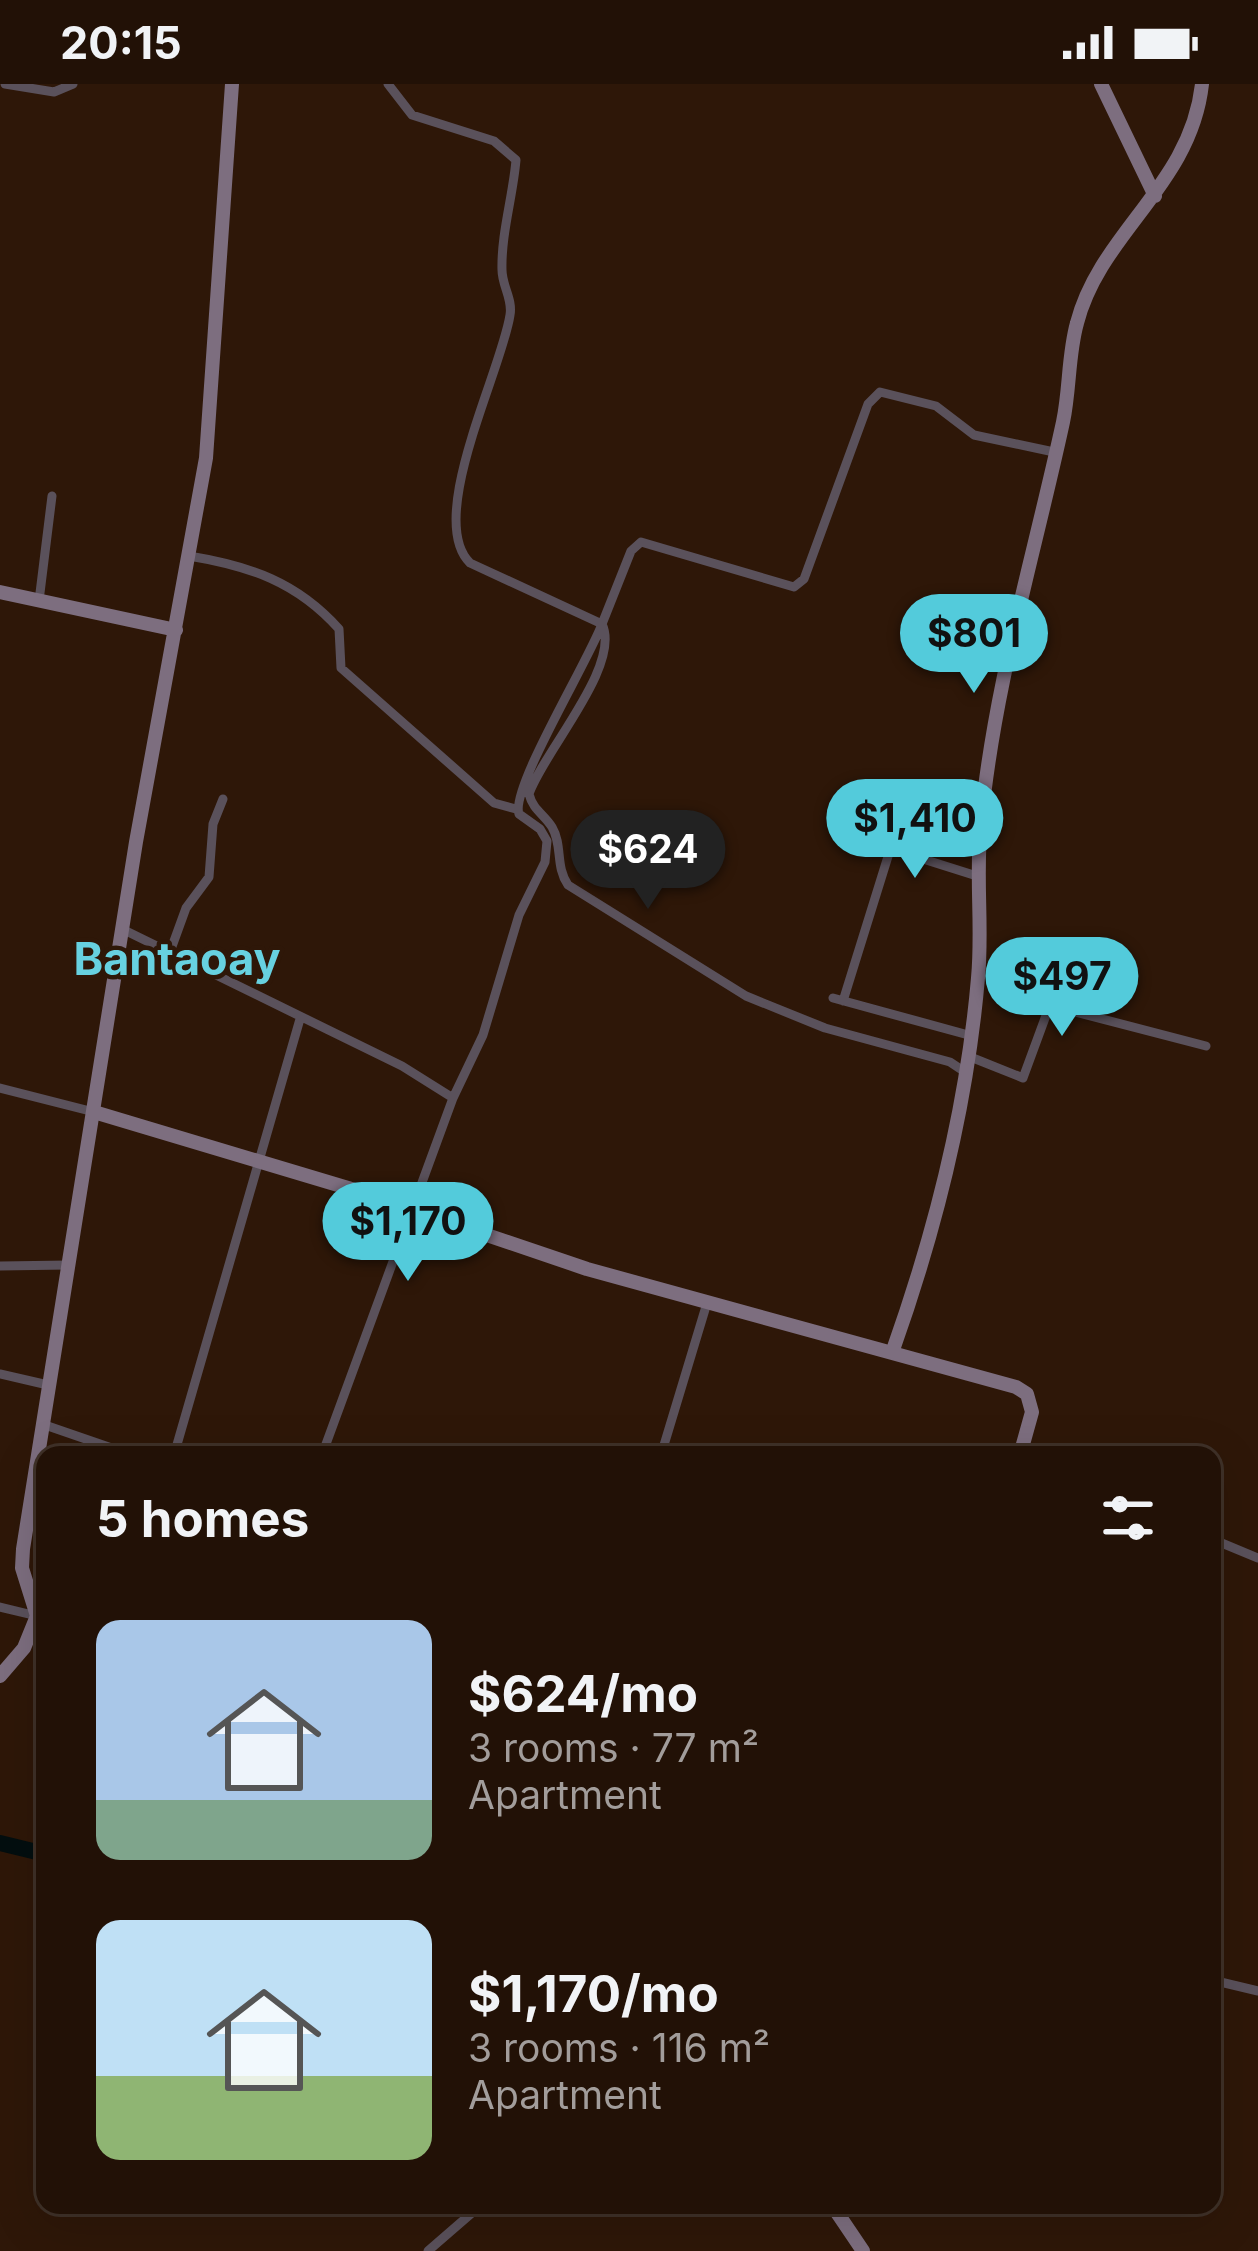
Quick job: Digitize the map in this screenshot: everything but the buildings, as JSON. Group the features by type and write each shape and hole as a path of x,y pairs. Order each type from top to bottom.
{"street":[{"path":"5,84 54,92 73,84"},
{"path":"39,1446 215,376 232,84"},
{"path":"388,84 412,116 494,141 516,160 502,273 511,311 464,462 458,547 470,563 602,624"},
{"path":"1101,84 1155,196"},
{"path":"893,1350 935,1226 972,1036 982,930 980,825 997,707 1084,301 1124,233 1183,152 1202,84"},
{"path":"516,809 525,776 560,718 631,551 641,542 782,585 799,585 868,404 880,392 936,406 974,435 1054,452"},
{"path":"39,601 52,496"},
{"path":"189,556 230,562 287,583 339,629 336,658 341,668 494,803 516,809 540,829 548,851 519,915 483,1035 453,1098 325,1446"},
{"path":"0,592 176,630"},
{"path":"602,624 606,647 590,686 529,794 532,806 553,827 558,868 568,885 746,996 825,1028 950,1062 965,1072"},
{"path":"170,952 186,908 209,877 213,824 224,799"},
{"path":"866,841 980,877"},
{"path":"890,850 838,999 972,1036"},
{"path":"122,929 402,1066 453,1098"},
{"path":"968,1056 1023,1078 1053,1007 1206,1046"},
{"path":"177,1446 300,1019"},
{"path":"0,1088 258,1161 707,1304 893,1350 1027,1394 1032,1412 1023,1446"},
{"path":"0,1266 68,1265"},
{"path":"664,1446 707,1304"},
{"path":"0,1375 49,1385"},
{"path":"42,1424 106,1446"},
{"path":"36,1465 22,1562 36,1603"},
{"path":"1221,1543 1258,1558"},
{"path":"0,1607 36,1616"},
{"path":"0,1676 36,1626"},
{"path":"24,1648 36,1645"},
{"path":"1221,1982 1258,1991"},
{"path":"428,2251 471,2214"},
{"path":"838,2214 863,2251"}],"waterway":[{"path":"0,1843 36,1852"}],"district":[{"name":"Bantaoay","path":"177,959"}]}
